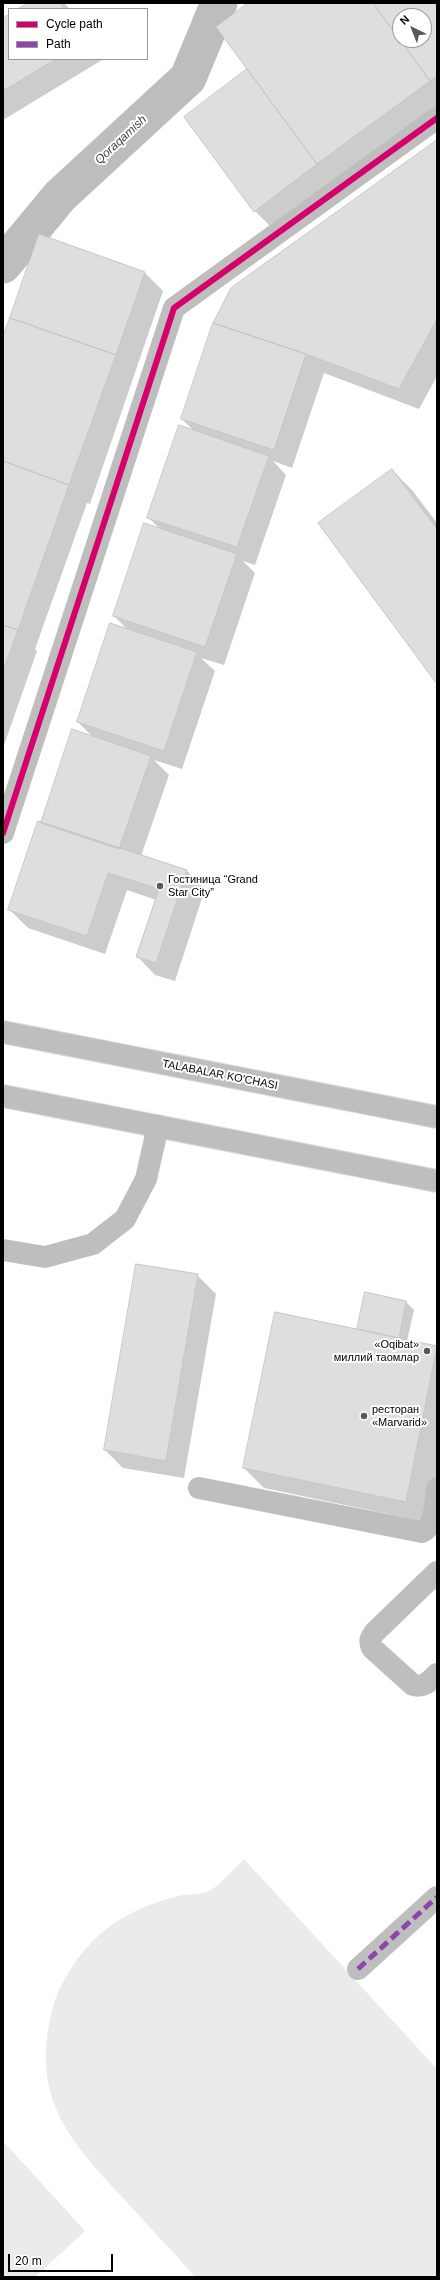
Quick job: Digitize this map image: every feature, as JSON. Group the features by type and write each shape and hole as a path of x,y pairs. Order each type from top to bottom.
{"street":[{"path":"3,833 174,308 437,118"},
{"name":"TALABALAR KO'CHASI","path":"3,1032 437,1117"},
{"path":"3,1096 437,1181"},
{"path":"3,1250 45,1258 92,1244 125,1219 146,1179 158,1126"},
{"path":"199,1488 422,1532 428,1529 431,1523 437,1488"},
{"path":"437,1572 370,1637 370,1642 372,1648 413,1685 419,1687 426,1684 437,1674"},
{"path":"358,1969 437,1897"}],"shaded area":[{"path":"244,1859 437,2069 437,2277 195,2277 86,2157 60,2117 52,2096 47,2073 46,2048 53,2006 63,1982 70,1970 86,1948 95,1939 122,1918 149,1905 168,1899 178,1896 208,1892 220,1883"},
{"path":"3,2141 85,2231 35,2277 3,2277"}],"building":[{"path":"28,3 60,3 63,8 20,8"},
{"path":"248,3 373,3 392,29 392,48 406,48 430,81 317,164 216,27"},
{"path":"373,3 437,3 437,76 430,81 406,48 432,48 432,8 392,8 392,28"},
{"path":"8,16 8,60 54,60 3,91 3,18"},
{"path":"247,69 317,164 254,212 184,117"},
{"path":"437,140 437,319 399,389 306,354 213,323 231,288"},
{"path":"39,234 145,272 116,355 10,318"},
{"path":"10,318 116,355 69,485 3,461 3,336"},
{"path":"213,323 306,354 274,450 181,419"},
{"path":"179,425 269,456 237,547 147,518"},
{"path":"3,461 69,485 18,630 3,625"},
{"path":"392,469 437,529 437,684 318,523"},
{"path":"144,523 237,554 205,647 113,616"},
{"path":"110,623 197,652 164,751 77,722"},
{"path":"3,625 18,630 3,671"},
{"path":"72,729 151,756 119,849 41,823"},
{"path":"38,821 187,870 156,963 136,957 159,889 108,873 87,936 8,910"},
{"path":"136,1264 198,1274 166,1461 104,1450"},
{"path":"365,1292 406,1301 399,1338 357,1329"},
{"path":"275,1312 437,1346 406,1502 243,1468"}],"waterway":[{"name":"Qoraqamish","path":"3,265 60,196 188,78 219,3"}],"marked path":[{"path":"358,1969 437,1897"}],"cycle path":[{"path":"3,833 174,308 437,118"}],"place":[{"name":"Гостиница “Grand Star City”","path":"160,886"},
{"name":"«Oqibat» миллий таомлар","path":"427,1351"},
{"name":"ресторан «Marvarid»","path":"364,1416"}]}
